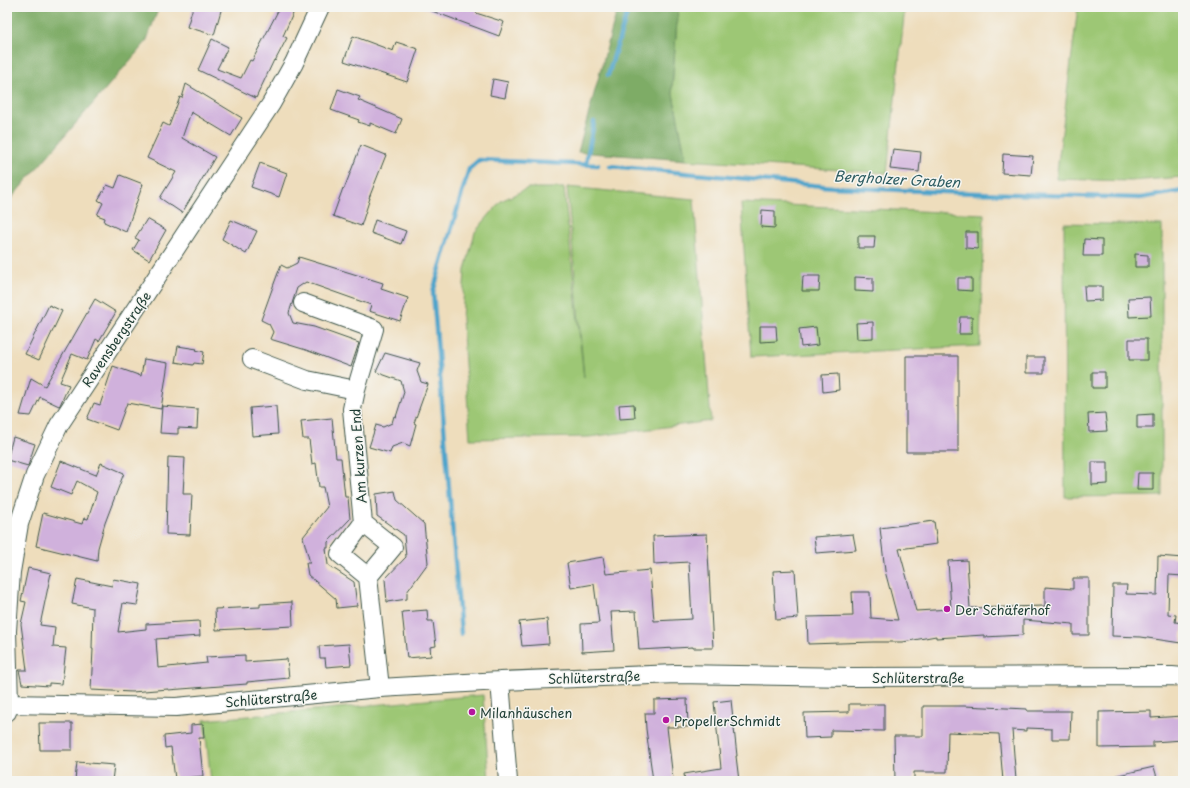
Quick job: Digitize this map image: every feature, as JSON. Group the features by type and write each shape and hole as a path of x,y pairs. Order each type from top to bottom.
{"street":[{"name":"Ravensbergstraße","path":"8,706 7,631 9,572 19,524 35,475 59,425 271,104 294,63 320,7"},
{"name":"Am kurzen End","path":"303,303 374,329 356,390 352,410 363,523 340,554 368,577 393,547 363,523"},
{"name":"Am kurzen End","path":"252,359 307,380 356,390"},
{"path":"368,577 380,688"},
{"name":"Schlüterstraße","path":"8,706 176,707 380,688 500,680 676,674 852,677 1183,677"},
{"path":"500,680 508,781"}],"green space":[{"path":"7,7 159,7 146,42 7,203"},
{"path":"618,7 678,7 672,89 686,160 578,152"},
{"path":"678,7 905,7 887,173 686,160 672,89"},
{"path":"1078,7 1183,7 1183,177 1130,181 1056,179"},
{"path":"567,187 694,199 711,421 589,437 470,439 462,319 465,270 475,232 501,201 528,188 564,188 584,378"},
{"path":"741,203 984,214 980,346 751,357"},
{"path":"1064,223 1162,225 1162,496 1065,497"},
{"path":"483,695 489,781 211,781 204,720"}],"building":[{"path":"193,7 222,7 214,35 187,27"},
{"path":"280,7 296,7 283,36 287,38 275,61 274,60 256,98 198,70 212,39 228,47 217,69 241,78 250,60 252,61"},
{"path":"479,7 476,13 504,22 499,36 424,8"},
{"path":"353,36 393,51 396,42 418,49 407,82 344,61"},
{"path":"493,79 508,82 505,98 490,95"},
{"path":"186,84 242,118 231,136 191,112 182,138 215,157 182,213 160,198 176,172 147,158 163,123 169,126 180,97 182,98"},
{"path":"338,89 360,97 358,100 402,119 396,134 370,123 370,126 358,122 359,120 331,110"},
{"path":"361,145 386,155 369,198 361,226 333,216"},
{"path":"893,149 921,152 919,172 890,169"},
{"path":"1003,154 1033,156 1031,175 1002,173"},
{"path":"260,163 287,173 279,197 251,187"},
{"path":"120,175 143,184 126,232 104,222 105,218 97,215 103,203 98,200 107,185 115,188"},
{"path":"762,210 775,211 775,228 761,227"},
{"path":"147,219 166,230 149,260 133,250 139,240 135,238"},
{"path":"231,220 257,231 246,254 222,239"},
{"path":"375,220 406,231 401,244 371,233"},
{"path":"966,232 978,232 978,249 966,248"},
{"path":"858,236 875,236 874,248 858,248"},
{"path":"1084,239 1102,240 1102,256 1083,256"},
{"path":"1135,254 1148,255 1148,267 1135,267"},
{"path":"299,257 383,283 381,289 408,298 400,321 369,311 371,305 306,282 297,288 289,313 293,323 314,327 359,343 351,367 306,350 270,339 273,332 269,324 261,320 281,265 287,268 297,263"},
{"path":"803,276 820,276 819,291 802,291"},
{"path":"855,277 873,278 873,292 855,291"},
{"path":"958,278 972,278 972,291 958,290"},
{"path":"1084,286 1102,286 1102,300 1085,301"},
{"path":"1150,297 1151,316 1129,317 1128,298"},
{"path":"95,299 116,312 99,341 96,339 87,360 72,354 60,382 69,385 60,405 59,406 40,397 31,416 20,415 31,378 45,386"},
{"path":"49,305 62,311 39,360 25,354"},
{"path":"960,317 972,317 972,334 959,334"},
{"path":"873,322 873,338 857,339 856,323"},
{"path":"760,326 776,326 777,341 760,342"},
{"path":"816,327 818,345 801,347 799,329"},
{"path":"1129,339 1147,339 1147,360 1129,360"},
{"path":"178,346 197,349 196,350 204,352 202,364 194,363 193,365 175,362"},
{"path":"385,353 420,363 417,371 421,382 428,384 414,423 416,424 410,446 403,443 392,447 390,453 369,447 376,425 383,427 392,423 394,416 396,417 404,392 401,381 376,372"},
{"path":"906,356 958,356 958,452 906,452"},
{"path":"1026,357 1044,357 1044,373 1026,373"},
{"path":"144,359 168,363 161,409 127,403 117,430 87,419 94,403 100,405 113,366 141,376"},
{"path":"1092,372 1105,372 1105,388 1092,388"},
{"path":"838,374 839,390 823,392 822,375"},
{"path":"634,404 635,418 620,419 619,405"},
{"path":"162,406 198,409 197,429 178,428 178,434 160,433"},
{"path":"276,406 278,434 252,436 250,408"},
{"path":"1105,413 1107,431 1089,432 1088,414"},
{"path":"1153,414 1153,428 1137,428 1137,415"},
{"path":"332,418 336,458 341,458 345,497 348,497 350,519 328,542 328,548 326,548 328,565 354,582 357,606 337,608 336,599 308,575 306,563 310,563 303,537 327,507 323,487 319,487 316,463 312,464 309,439 303,439 301,421"},
{"path":"13,437 35,444 28,466 7,460"},
{"path":"168,457 185,458 183,494 192,494 190,535 166,534"},
{"path":"61,461 96,475 101,463 124,473 105,523 98,548 97,561 36,546 43,513 82,524 84,518 88,519 97,492 77,481 71,495 51,487"},
{"path":"1092,462 1108,462 1108,484 1092,485"},
{"path":"1138,473 1153,473 1153,490 1137,490"},
{"path":"395,491 397,500 424,524 428,563 407,592 407,599 387,602 385,579 406,557 404,535 377,516 376,494"},
{"path":"934,521 937,544 899,549 916,611 951,609 948,561 967,560 970,608 1045,606 1045,587 1073,589 1073,578 1089,578 1089,635 1073,635 1073,624 1023,620 1023,635 984,637 984,635 936,638 936,636 903,642 808,644 807,617 853,616 852,592 870,592 871,618 898,620 885,571 880,528"},
{"path":"707,534 713,648 693,647 639,650 636,611 611,612 614,650 582,652 581,624 599,623 594,584 571,588 567,563 603,557 606,574 650,570 654,621 692,619 689,562 654,564 653,536"},
{"path":"853,534 856,550 816,553 814,537"},
{"path":"1158,556 1183,558 1183,576 1169,575 1168,614 1176,615 1175,622 1183,623 1181,643 1141,637 1112,636 1113,585 1127,585 1126,594 1157,595"},
{"path":"28,568 51,573 40,625 55,627 53,647 66,648 62,684 49,683 49,686 22,684 19,670 27,670 21,624 26,602 21,601"},
{"path":"795,570 798,618 776,620 773,571"},
{"path":"77,579 112,586 113,579 141,584 137,605 123,603 118,632 146,629 146,624 199,621 200,636 156,639 158,668 207,663 206,657 245,655 245,662 287,659 289,678 247,682 247,684 168,690 132,692 91,690 93,608 72,604"},
{"path":"292,602 293,626 216,630 215,609 260,607 260,604"},
{"path":"427,610 428,621 433,621 436,646 430,647 431,656 407,658 402,612"},
{"path":"547,619 549,644 522,646 519,622"},
{"path":"349,644 351,665 326,667 325,658 320,658 319,646"},
{"path":"687,699 688,727 667,727 673,779 653,781 645,713 654,713 654,700"},
{"path":"731,700 739,781 685,781 684,774 721,768 714,702"},
{"path":"849,704 884,704 884,731 831,730 831,737 805,738 804,713 849,712"},
{"path":"923,706 1027,709 1027,711 1071,711 1070,739 1052,739 1052,729 1026,728 1026,731 1012,730 1016,780 1003,781 999,734 948,732 947,772 914,772 914,780 895,780 894,736 923,736"},
{"path":"1151,711 1151,718 1183,716 1183,740 1153,742 1153,747 1099,748 1099,712"},
{"path":"39,723 72,723 72,750 40,750"},
{"path":"203,724 204,738 199,738 203,776 175,779 171,747 165,748 164,736 191,733 191,725"},
{"path":"77,762 114,765 112,781 75,780"},
{"path":"1154,767 1158,781 1114,781 1114,776"}],"waterway":[{"path":"608,75 629,7"},
{"path":"586,163 594,122"},
{"path":"461,634 433,292 469,169 479,160 598,165"},
{"name":"Bergholzer Graben","path":"610,166 833,187 944,192 1140,198 1183,191"}],"place":[{"name":"Der Schäferhof","path":"947,609"},
{"name":"Milanhäuschen","path":"472,712"},
{"name":"PropellerSchmidt","path":"666,720"}]}
